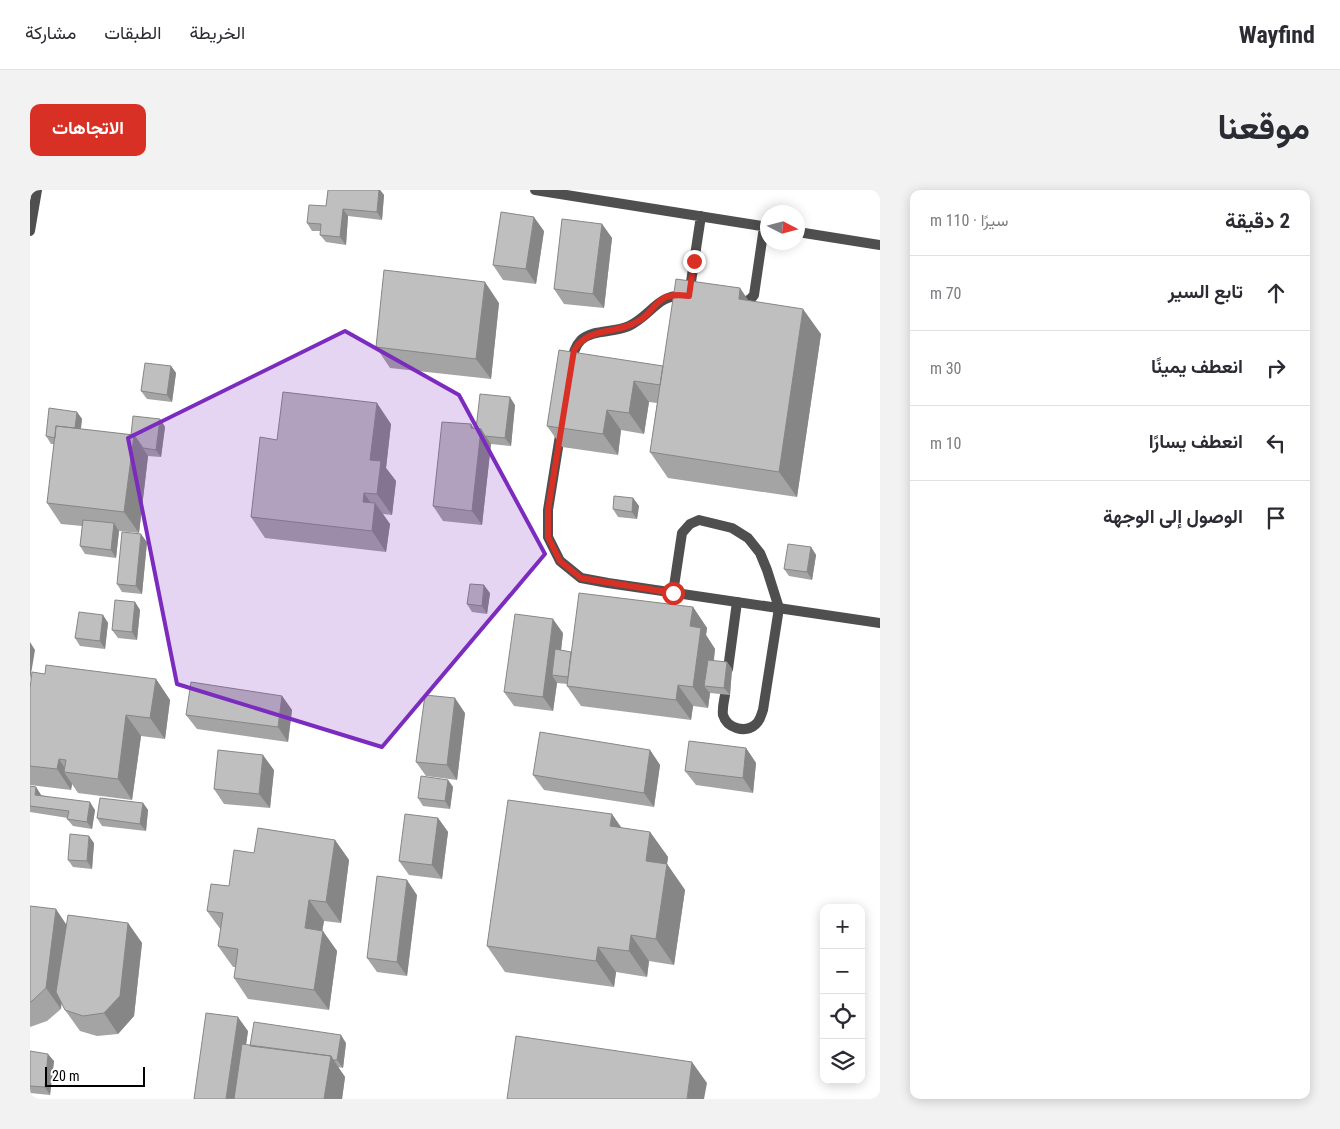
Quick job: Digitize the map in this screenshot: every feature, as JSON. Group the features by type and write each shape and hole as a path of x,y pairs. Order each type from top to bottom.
{"street":[{"path":"30,231 37,190"},
{"path":"535,190 760,226"},
{"path":"569,380 574,350 580,341 590,335 628,327 651,311 657,303 675,294 693,296 701,216"},
{"path":"805,233 880,245"},
{"path":"724,300 746,302 751,299 754,295 762,250"},
{"path":"563,417 548,510 548,537 560,561 581,578 880,623"},
{"path":"673,593 682,533 690,524 699,520 732,528 748,538 760,553 779,608 761,718 756,724 748,728 740,730 732,727 726,721 723,714 725,695"},
{"path":"728,669 737,602"}],"highlighted area":[{"path":"345,331 459,395 545,554 382,747 177,684 128,438"}],"building":[{"path":"328,190 379,190 377,212 343,209 340,237 320,235 321,224 307,223 309,205 326,206"},
{"path":"501,212 534,217 526,269 493,265"},
{"path":"562,219 602,224 593,294 554,289"},
{"path":"384,270 485,282 476,359 376,347"},
{"path":"676,279 740,288 739,299 803,309 779,472 650,452"},
{"path":"559,350 663,366 660,385 634,381 629,413 607,410 603,434 547,426"},
{"path":"145,363 171,366 167,395 141,391"},
{"path":"283,392 377,403 370,460 381,461 377,494 364,493 363,502 375,503 372,531 251,517 260,437 277,440"},
{"path":"480,394 510,397 505,438 485,436 481,429 476,429"},
{"path":"49,408 77,412 75,428 56,426 55,438 46,436"},
{"path":"133,416 160,419 156,450 143,448 134,435 131,435"},
{"path":"442,422 471,424 471,428 481,429 472,511 433,506"},
{"path":"56,426 134,435 124,512 47,503"},
{"path":"614,496 633,498 632,512 613,509"},
{"path":"83,520 114,523 111,550 80,546"},
{"path":"122,532 141,534 136,586 117,584"},
{"path":"788,544 811,547 807,572 784,569"},
{"path":"470,584 484,585 482,606 467,604"},
{"path":"579,593 693,607 690,626 701,628 693,687 678,685 676,700 567,686"},
{"path":"115,600 135,602 132,632 112,630"},
{"path":"79,612 103,615 100,641 75,638"},
{"path":"515,614 553,619 543,697 504,692"},
{"path":"555,649 571,652 568,677 552,675"},
{"path":"708,660 727,662 724,688 704,686"},
{"path":"46,665 156,679 150,718 126,715 118,779 64,772 66,760 59,759 57,769 30,766 30,688 32,672 45,674"},
{"path":"191,682 282,696 278,727 186,715"},
{"path":"425,695 455,698 447,765 416,762"},
{"path":"540,732 650,750 644,793 533,775"},
{"path":"689,741 746,748 743,778 685,771"},
{"path":"218,750 263,755 259,794 214,789"},
{"path":"421,776 448,780 445,801 418,798"},
{"path":"30,786 36,787 35,795 90,802 87,822 67,819 69,811 30,806"},
{"path":"100,798 143,803 140,824 97,818"},
{"path":"508,800 612,814 610,826 650,832 646,861 667,864 656,939 631,935 629,951 598,947 596,961 487,946"},
{"path":"405,814 438,818 432,865 399,861"},
{"path":"258,828 335,840 326,902 309,900 305,928 323,931 314,990 234,978 238,949 218,946 223,913 207,911 211,884 229,886 234,850 254,853"},
{"path":"70,834 89,836 87,861 68,860"},
{"path":"377,876 407,880 397,962 367,958"},
{"path":"30,906 56,909 46,988 30,1002"},
{"path":"68,915 128,923 120,996 104,1013 83,1016 65,1010 56,992"},
{"path":"206,1013 238,1017 226,1099 194,1099"},
{"path":"254,1022 341,1035 337,1060 333,1060 331,1056 250,1046"},
{"path":"516,1036 692,1062 687,1099 507,1099"},
{"path":"242,1044 331,1056 324,1099 234,1099"},
{"path":"30,1051 48,1054 45,1087 30,1086"}],"route":[{"path":"673,593 581,578 560,561 548,537 548,510 574,350 580,341 590,335 628,327 640,320 657,303 665,298 675,294 689,296 694,261"}]}
